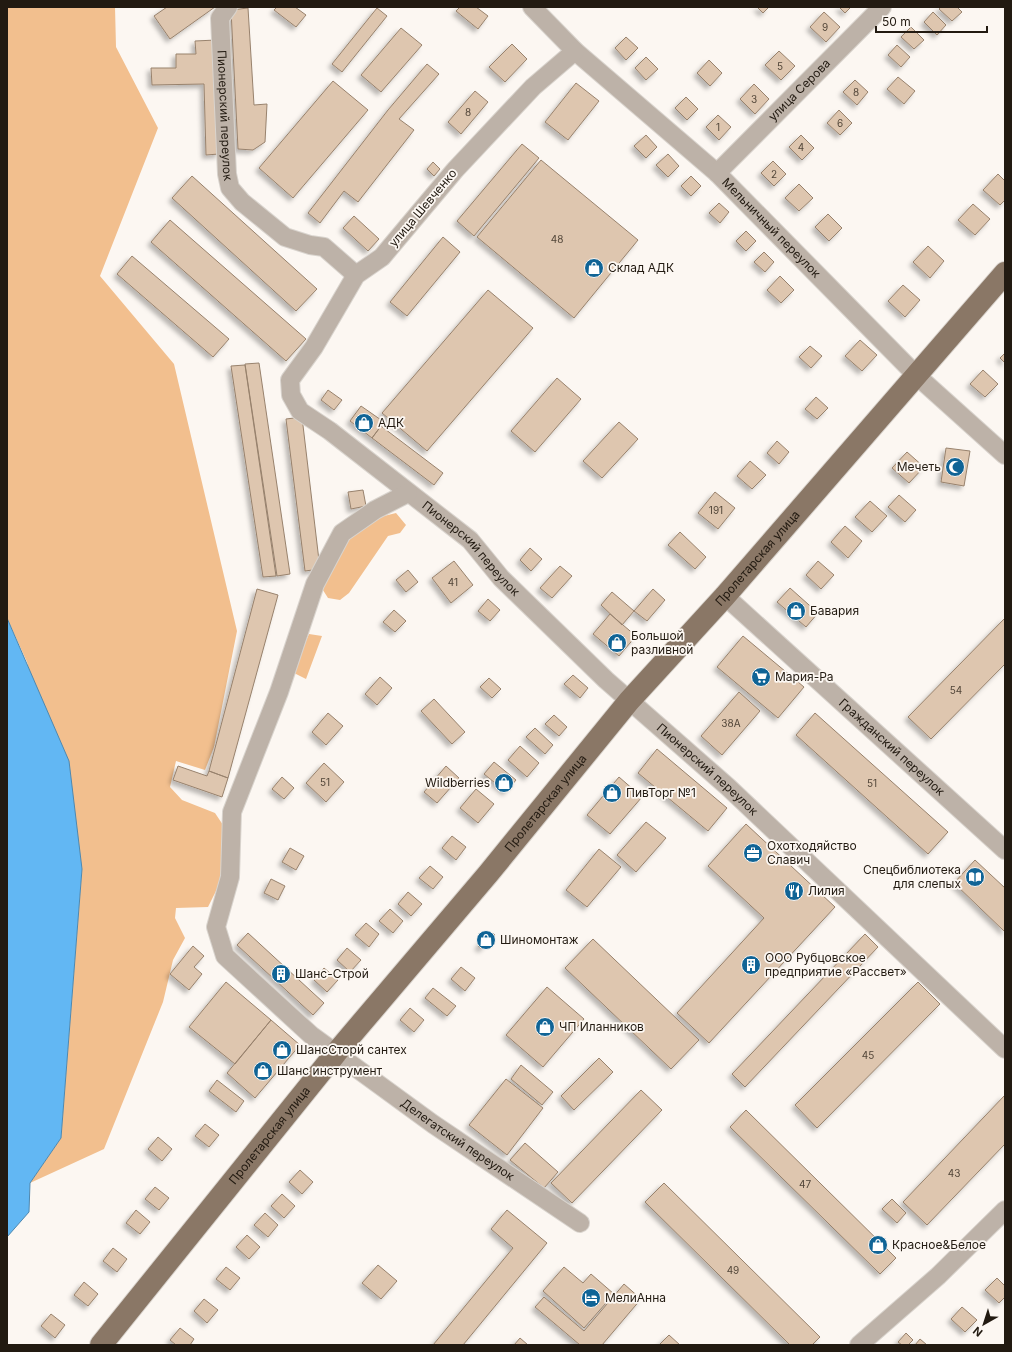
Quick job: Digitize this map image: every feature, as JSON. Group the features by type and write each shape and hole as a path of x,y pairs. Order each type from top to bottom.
{"main road":[{"name":"Пролетарская улица","path":"101,1345 336,1053 488,874 629,701 725,596 1005,273"}],"street":[{"name":"Пионерский переулок","path":"228,7 220,18 227,174 230,188 242,202 285,237 310,245 324,247 356,275"},
{"name":"Мельничный переулок","path":"532,7 575,51 717,173 916,375 1005,455"},
{"name":"улица Серова","path":"717,173 882,7"},
{"name":"улица Шевченко","path":"290,380 314,347 356,275 382,257 455,170 533,87 575,51"},
{"name":"Пионерский переулок","path":"290,380 290,394 300,411 330,431 470,540 501,578 629,701 728,787 1005,1049"},
{"path":"336,1053 311,1035 225,956 216,927 230,877 232,812 279,692 315,584 342,533 375,510 408,493"},
{"name":"Гражданский переулок","path":"725,596 924,774 1005,850"},
{"name":"Делегатский переулок","path":"336,1053 433,1124 580,1223"},
{"path":"859,1345 938,1276 1005,1210"}],"shaded area":[{"path":"7,7 115,7 116,47 158,128 100,276 174,364 237,631 214,747 205,770 176,761 170,787 182,800 215,813 223,825 223,877 208,907 176,908 175,918 185,938 173,960 163,1002 104,1149 30,1183 61,1138 82,869 27,662 7,618"},
{"path":"396,513 406,525 400,533 388,536 349,593 340,600 328,598 321,587 347,541 380,517"},
{"path":"309,634 322,636 306,679 292,672"}],"water":[{"path":"7,618 69,761 82,869 61,1138 30,1183 29,1212 7,1237"}],"building":[{"path":"167,7 215,7 170,39 154,16"},
{"path":"277,7 295,7 306,15 296,27 274,10"},
{"path":"460,7 476,7 488,16 478,29 456,11"},
{"path":"757,7 769,7 763,13"},
{"path":"839,7 851,7 845,13"},
{"path":"941,7 957,7 962,12 952,21 939,9"},
{"path":"248,8 254,105 267,104 265,142 253,150 238,149 231,10"},
{"path":"377,8 387,16 342,72 332,64"},
{"path":"824,12 840,27 826,42 810,27"},
{"path":"933,12 946,25 937,35 924,22"},
{"path":"911,27 924,40 914,49 901,37"},
{"path":"401,28 422,45 381,92 361,75"},
{"path":"626,37 638,48 626,60 615,48"},
{"path":"216,40 219,154 206,155 204,84 152,85 151,68 176,68 176,54 196,54 195,41"},
{"path":"512,44 527,59 505,82 489,67"},
{"path":"897,45 910,57 901,67 888,55"},
{"path":"779,51 795,66 781,80 765,65"},
{"path":"646,57 658,69 646,80 635,68"},
{"path":"709,60 722,73 710,86 697,73"},
{"path":"427,64 439,74 399,119 414,130 358,202 344,191 320,223 308,213 388,110"},
{"path":"898,77 915,91 904,104 887,89"},
{"path":"855,80 868,92 857,105 843,92"},
{"path":"333,81 368,110 293,198 259,168"},
{"path":"576,83 599,101 568,140 545,122"},
{"path":"754,84 769,99 755,114 740,99"},
{"path":"475,91 488,102 461,134 448,122"},
{"path":"686,97 698,109 687,120 675,108"},
{"path":"839,110 852,123 840,135 827,123"},
{"path":"718,115 731,127 719,140 706,127"},
{"path":"646,135 657,147 646,158 634,146"},
{"path":"801,135 814,148 802,160 789,147"},
{"path":"522,144 539,158 474,236 457,221"},
{"path":"668,154 679,166 668,177 656,165"},
{"path":"541,160 638,240 574,318 477,237"},
{"path":"773,161 786,174 774,186 761,173"},
{"path":"433,162 440,169 434,176 427,169"},
{"path":"998,174 1005,181 1005,200 1000,205 983,190"},
{"path":"192,176 317,289 296,311 172,198"},
{"path":"691,176 701,186 691,196 681,186"},
{"path":"799,184 813,198 799,211 785,198"},
{"path":"719,203 729,212 720,223 709,213"},
{"path":"973,204 990,219 975,235 958,220"},
{"path":"828,214 842,228 829,241 815,227"},
{"path":"354,216 379,239 368,251 343,228"},
{"path":"170,220 306,339 286,361 151,242"},
{"path":"746,231 756,241 746,251 736,241"},
{"path":"443,237 460,252 407,316 390,302"},
{"path":"928,246 944,261 930,278 913,262"},
{"path":"764,252 774,262 765,272 754,262"},
{"path":"132,256 229,339 213,357 117,274"},
{"path":"780,276 794,290 781,303 767,290"},
{"path":"903,285 920,300 905,317 888,301"},
{"path":"488,290 533,328 427,451 382,413"},
{"path":"860,340 877,355 862,371 845,356"},
{"path":"810,346 822,356 811,368 799,357"},
{"path":"1005,353 1005,363 1000,358"},
{"path":"259,363 290,574 277,576 245,364"},
{"path":"245,365 276,576 263,577 231,366"},
{"path":"983,370 998,384 985,397 970,384"},
{"path":"557,378 581,399 535,452 511,431"},
{"path":"328,390 342,400 334,410 321,400"},
{"path":"816,397 828,408 817,419 805,409"},
{"path":"361,406 384,422 372,438 350,421"},
{"path":"302,417 320,569 305,571 286,419"},
{"path":"619,422 638,439 602,478 583,461"},
{"path":"381,426 443,473 434,485 372,438"},
{"path":"777,441 789,452 779,464 767,453"},
{"name":"Мечеть","path":"946,448 970,451 964,486 941,482"},
{"path":"907,452 924,467 909,483 892,468"},
{"path":"750,461 766,475 752,489 737,476"},
{"path":"363,490 366,506 351,509 348,492"},
{"path":"715,492 735,508 718,529 698,513"},
{"path":"899,495 916,510 905,522 888,507"},
{"path":"870,501 887,516 872,532 855,517"},
{"path":"845,526 862,541 848,558 831,542"},
{"path":"680,532 706,557 695,569 668,545"},
{"path":"530,548 542,559 531,571 520,560"},
{"path":"454,561 473,585 451,603 432,578"},
{"path":"818,561 834,575 821,589 806,575"},
{"path":"560,566 572,576 552,598 540,588"},
{"path":"408,570 418,582 406,592 396,580"},
{"path":"790,588 818,613 806,627 777,602"},
{"path":"257,589 278,595 228,778 209,771"},
{"path":"653,589 665,600 647,621 634,611"},
{"path":"612,592 634,611 622,625 601,605"},
{"path":"488,599 500,610 490,621 478,611"},
{"path":"394,610 406,621 395,632 383,622"},
{"path":"610,614 636,636 619,656 593,634"},
{"path":"1005,618 1005,664 931,739 908,717"},
{"name":"Мария-Ра","path":"743,636 804,687 778,718 717,667"},
{"path":"573,675 588,688 580,698 564,684"},
{"path":"380,677 392,688 377,705 365,694"},
{"path":"489,678 501,689 492,698 480,687"},
{"path":"739,692 760,711 722,755 701,736"},
{"path":"434,699 465,732 452,744 421,711"},
{"path":"328,713 343,726 326,745 312,732"},
{"path":"815,713 948,832 928,854 796,735"},
{"path":"554,715 567,727 559,736 545,724"},
{"path":"535,728 553,745 545,754 526,737"},
{"path":"520,746 539,763 527,777 508,760"},
{"path":"657,749 727,808 708,831 638,773"},
{"path":"494,762 516,780 506,792 484,774"},
{"path":"324,763 344,782 326,802 306,783"},
{"path":"178,766 207,776 209,771 228,778 222,797 173,780"},
{"path":"446,766 459,778 437,803 424,792"},
{"path":"282,777 294,788 284,799 272,789"},
{"path":"619,777 642,797 610,834 587,815"},
{"path":"476,789 494,804 478,823 460,808"},
{"path":"646,822 666,838 636,872 617,855"},
{"name":"ООО Рубцовское предприятие «Рассвет»","path":"746,824 835,907 709,1043 677,1013 764,918 708,866"},
{"path":"452,836 466,847 456,860 442,848"},
{"path":"290,848 304,856 296,870 282,862"},
{"path":"599,849 621,867 587,907 566,890"},
{"path":"975,860 1005,888 1005,932 954,883"},
{"path":"430,866 443,877 433,889 419,878"},
{"path":"271,879 285,886 278,900 264,893"},
{"path":"408,892 422,904 411,916 398,904"},
{"path":"390,909 403,921 393,933 379,921"},
{"path":"366,923 379,934 369,947 355,935"},
{"name":"Шиномонтаж","path":"490,932 495,935 482,949 478,946"},
{"name":"Шанс-Строй","path":"248,933 324,1003 313,1015 237,945"},
{"path":"865,934 878,947 745,1087 732,1074"},
{"path":"593,939 699,1040 671,1069 565,968"},
{"path":"193,946 204,956 194,967 202,974 189,990 170,974"},
{"path":"347,948 361,960 350,972 337,960"},
{"path":"461,967 475,978 465,991 451,979"},
{"path":"324,968 338,980 327,992 314,980"},
{"path":"226,982 271,1020 235,1064 189,1027"},
{"path":"918,982 940,1004 817,1128 795,1105"},
{"name":"ЧП Иланников","path":"547,987 584,1019 543,1067 506,1035"},
{"path":"433,988 456,1006 447,1016 425,998"},
{"path":"410,1008 424,1020 414,1032 400,1020"},
{"path":"271,1020 300,1045 255,1098 227,1073"},
{"path":"599,1058 613,1072 574,1110 561,1096"},
{"path":"521,1065 553,1092 542,1105 511,1079"},
{"path":"506,1079 543,1108 507,1155 469,1125"},
{"path":"217,1080 244,1101 236,1112 209,1091"},
{"path":"641,1090 662,1110 572,1203 551,1183"},
{"path":"1005,1095 1005,1144 927,1225 903,1202"},
{"path":"746,1110 896,1258 880,1274 730,1127"},
{"path":"205,1124 219,1135 209,1147 195,1136"},
{"path":"158,1137 172,1149 162,1161 148,1149"},
{"path":"525,1143 558,1172 544,1188 510,1160"},
{"path":"300,1170 313,1182 302,1194 289,1182"},
{"path":"664,1183 820,1337 812,1345 790,1345 645,1202"},
{"path":"155,1187 169,1198 159,1210 145,1199"},
{"path":"282,1194 295,1206 284,1218 271,1206"},
{"path":"892,1199 906,1213 897,1223 882,1209"},
{"path":"136,1210 150,1222 140,1234 126,1223"},
{"path":"507,1210 547,1243 463,1345 433,1345 513,1248 491,1229"},
{"path":"265,1213 278,1225 268,1237 254,1225"},
{"path":"247,1235 260,1247 249,1259 236,1247"},
{"path":"113,1248 127,1259 117,1272 103,1261"},
{"path":"378,1265 397,1281 381,1299 362,1283"},
{"path":"226,1267 240,1278 230,1290 216,1279"},
{"path":"564,1267 583,1283 591,1274 614,1294 584,1328 543,1291"},
{"path":"997,1278 1005,1286 1005,1297 999,1303 985,1290"},
{"path":"84,1282 98,1294 88,1306 74,1295"},
{"path":"624,1284 641,1299 602,1345 580,1345 535,1307 544,1297 584,1331"},
{"path":"204,1299 218,1310 207,1323 194,1311"},
{"path":"962,1307 977,1320 965,1332 951,1319"},
{"path":"51,1314 65,1325 55,1338 41,1326"},
{"path":"180,1328 194,1339 190,1345 176,1345 170,1340"},
{"path":"906,1333 913,1340 908,1345 902,1345 898,1342"},
{"path":"669,1335 680,1345 659,1345"},
{"path":"520,1338 528,1345 514,1345"},
{"path":"920,1339 927,1345 915,1345"}],"place":[{"name":"Склад АДК","path":"594,268"},
{"name":"АДК","path":"364,423"},
{"name":"Мечеть","path":"955,467"},
{"name":"Бавария","path":"796,611"},
{"name":"Большой разливной","path":"617,643"},
{"name":"Мария-Ра","path":"761,677"},
{"name":"Wildberries","path":"504,783"},
{"name":"ПивТорг №1","path":"612,793"},
{"name":"Охотходяйство Славич","path":"753,853"},
{"name":"Спецбиблиотека для слепых","path":"975,877"},
{"name":"Лилия","path":"794,891"},
{"name":"Шиномонтаж","path":"486,940"},
{"name":"ООО Рубцовское предприятие «Рассвет»","path":"751,965"},
{"name":"Шанс-Строй","path":"281,974"},
{"name":"ЧП Иланников","path":"545,1027"},
{"name":"ШансСторй сантех","path":"282,1050"},
{"name":"Шанс инструмент","path":"263,1071"},
{"name":"Красное&Белое","path":"878,1245"},
{"name":"МелиАнна","path":"591,1298"}]}
